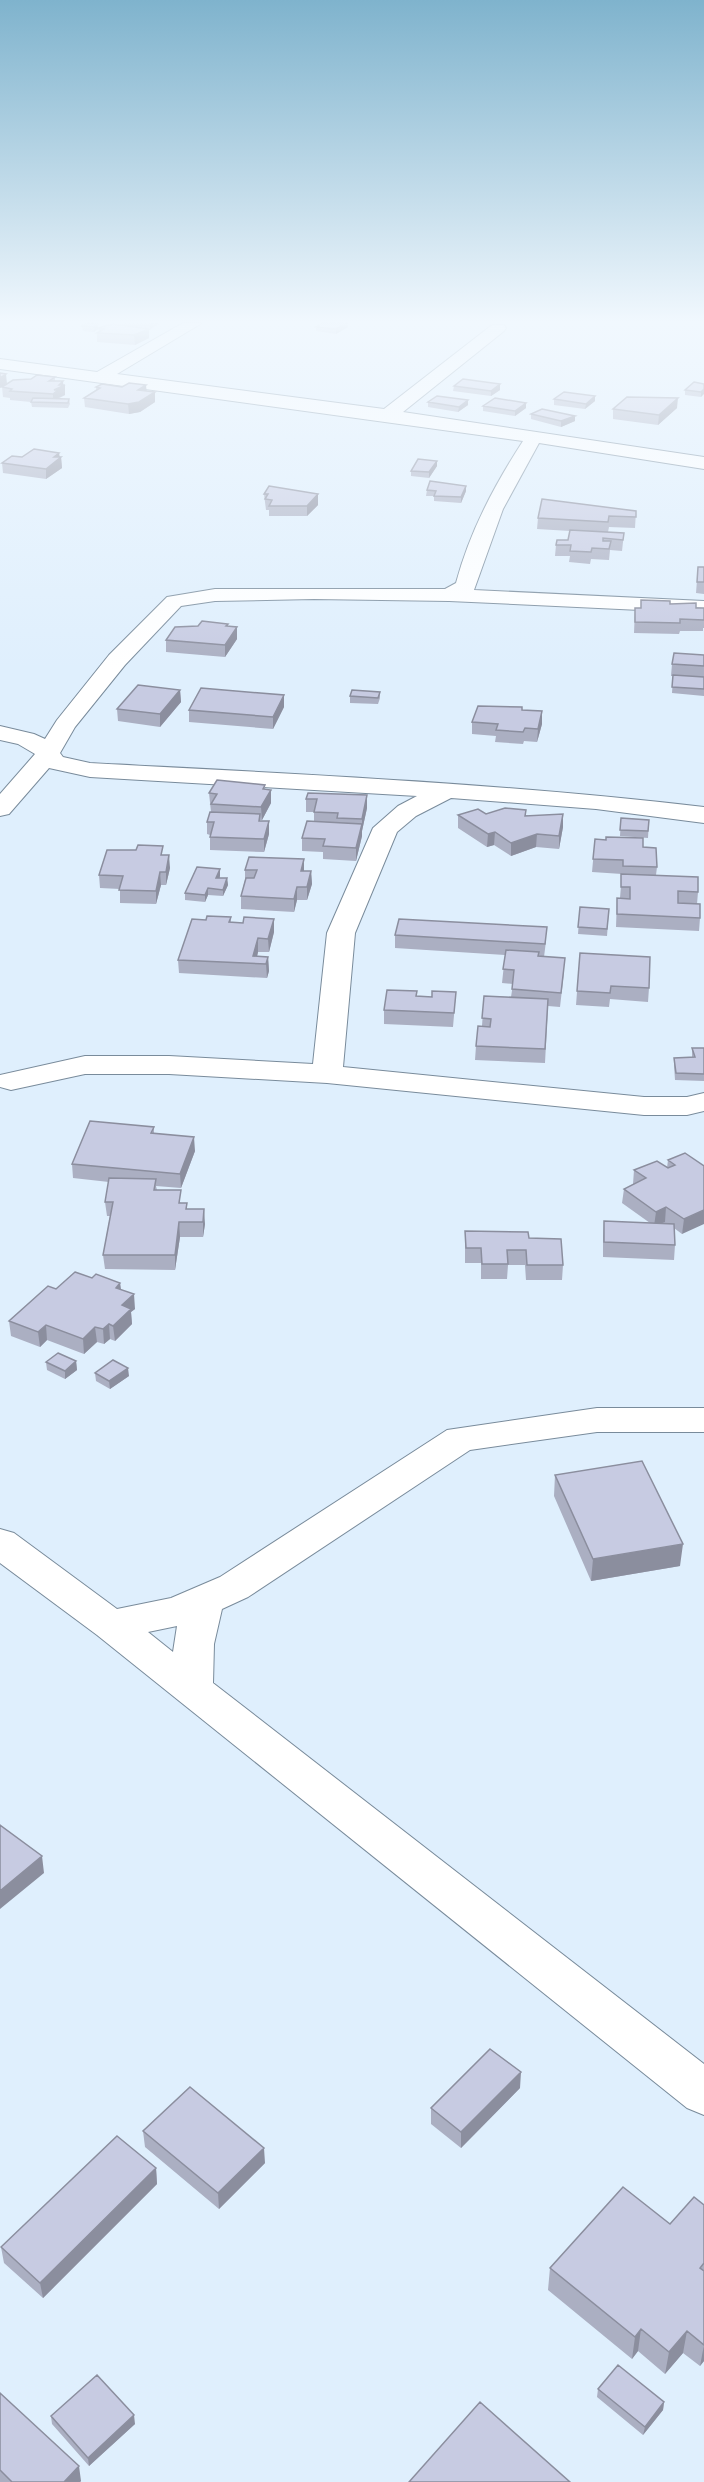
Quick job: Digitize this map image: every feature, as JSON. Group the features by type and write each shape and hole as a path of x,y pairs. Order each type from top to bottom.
{"street":[{"path":"449,595 466,586 478,537 505,483 533,439"},
{"path":"546,439 704,463"},
{"path":"0,809 47,755 65,725 117,660 174,601 243,594 449,595 704,607"},
{"path":"0,733 26,739 41,747 47,755 67,765 120,772 447,790 596,802 704,815"},
{"path":"327,1074 340,933 386,828 407,811 447,790"},
{"path":"4,1082 85,1065 169,1065 327,1074 644,1106 687,1106 704,1102"},
{"path":"111,1625 179,1611 234,1587 460,1438 597,1420 704,1419"},
{"path":"0,1543 111,1625 704,2093"},
{"path":"192,1689 192,1651 196,1622 205,1600"}],"building":[{"path":"34,449 59,453 54,457 61,457 46,469 2,463 12,456 22,457"},
{"path":"418,459 437,461 429,472 411,471"},
{"path":"430,481 466,486 461,497 434,496 436,491 427,490"},
{"path":"269,486 318,494 307,506 269,506 272,500 265,499 268,494 264,494"},
{"path":"542,499 636,511 636,517 609,516 608,522 538,518"},
{"path":"570,530 624,533 623,540 603,538 603,541 611,541 609,549 592,548 591,552 570,551 571,545 556,545 557,540 568,540"},
{"path":"698,567 704,567 704,582 697,582"},
{"path":"641,600 670,601 670,604 696,603 696,608 704,608 704,620 680,619 680,623 635,622 635,608 641,608"},
{"path":"202,621 237,627 225,645 166,640 175,627 198,626"},
{"path":"674,653 704,655 704,666 672,664"},
{"path":"673,675 704,677 704,689 672,687"},
{"path":"138,685 180,690 160,714 117,709"},
{"path":"201,688 284,695 273,717 189,710"},
{"path":"352,690 380,692 378,698 350,696"},
{"path":"478,706 522,707 522,710 542,711 538,729 525,728 523,732 496,730 498,724 472,722"},
{"path":"217,780 265,785 263,789 271,790 261,807 211,804 217,794 209,793"},
{"path":"308,793 367,795 362,819 337,818 338,813 314,812 317,799 306,799"},
{"path":"505,808 526,810 525,816 563,814 559,836 537,834 511,843 495,832 488,834 458,815 478,809 486,814"},
{"path":"210,812 260,814 259,821 269,821 264,839 210,837 214,822 207,822"},
{"path":"621,818 649,820 648,831 620,830"},
{"path":"307,821 362,824 356,848 323,846 325,839 302,838"},
{"path":"606,837 643,838 643,847 656,848 657,867 623,866 623,860 593,859 595,839 606,840"},
{"path":"138,845 163,846 161,855 169,855 166,872 160,872 156,891 119,890 123,876 99,875 107,850 136,850"},
{"path":"249,857 304,859 301,871 311,871 307,887 297,887 294,899 241,896 246,878 254,878 257,870 245,870"},
{"path":"197,867 220,869 216,878 227,878 223,890 208,888 205,895 185,893"},
{"path":"621,874 698,877 698,892 678,891 678,903 700,904 700,918 617,914 617,898 630,899 630,887 621,887"},
{"path":"580,907 609,909 607,929 578,927"},
{"path":"207,916 231,917 229,922 243,923 244,917 274,919 268,939 258,938 253,956 268,957 266,964 178,960 192,919 206,920"},
{"path":"399,919 547,927 545,944 395,935"},
{"path":"506,950 539,952 538,956 565,958 561,993 512,989 514,970 503,969"},
{"path":"580,953 650,957 649,988 611,986 610,993 577,991"},
{"path":"387,990 417,991 416,996 432,997 432,991 456,992 454,1013 384,1010"},
{"path":"484,996 548,999 545,1049 476,1046 478,1026 490,1027 491,1019 482,1018"},
{"path":"692,1048 704,1048 704,1074 676,1073 674,1058 695,1057"},
{"path":"90,1121 154,1127 151,1133 194,1137 180,1174 72,1164"},
{"path":"685,1153 704,1166 704,1210 684,1219 666,1207 656,1212 624,1189 646,1178 634,1170 657,1161 668,1168 675,1165 668,1160"},
{"path":"109,1178 156,1179 154,1190 181,1190 179,1203 187,1203 186,1209 204,1209 203,1222 179,1222 175,1255 103,1255 113,1202 105,1202"},
{"path":"604,1221 674,1224 675,1245 604,1242"},
{"path":"465,1231 528,1232 529,1238 561,1239 563,1265 527,1265 526,1250 507,1250 508,1264 482,1264 481,1248 466,1248"},
{"path":"75,1272 92,1278 96,1274 120,1283 116,1288 134,1294 122,1305 131,1309 113,1326 109,1324 103,1329 95,1327 83,1339 46,1325 38,1332 9,1321 48,1286 56,1289"},
{"path":"58,1353 76,1361 65,1371 46,1362"},
{"path":"113,1360 128,1368 109,1381 95,1373"},
{"path":"642,1461 683,1544 593,1559 555,1475"},
{"path":"0,1825 42,1856 0,1891"},
{"path":"490,2049 521,2072 461,2132 431,2108"},
{"path":"190,2087 264,2148 218,2193 143,2131"},
{"path":"117,2136 156,2168 40,2283 1,2247"},
{"path":"623,2187 670,2224 694,2197 704,2205 704,2263 700,2268 704,2271 704,2345 687,2331 669,2352 641,2329 635,2337 550,2268"},
{"path":"618,2365 664,2402 645,2427 598,2389"},
{"path":"97,2375 134,2415 88,2458 51,2416"},
{"path":"0,2393 79,2466 64,2482 12,2482 0,2470"},
{"path":"480,2402 570,2482 409,2482"}]}
